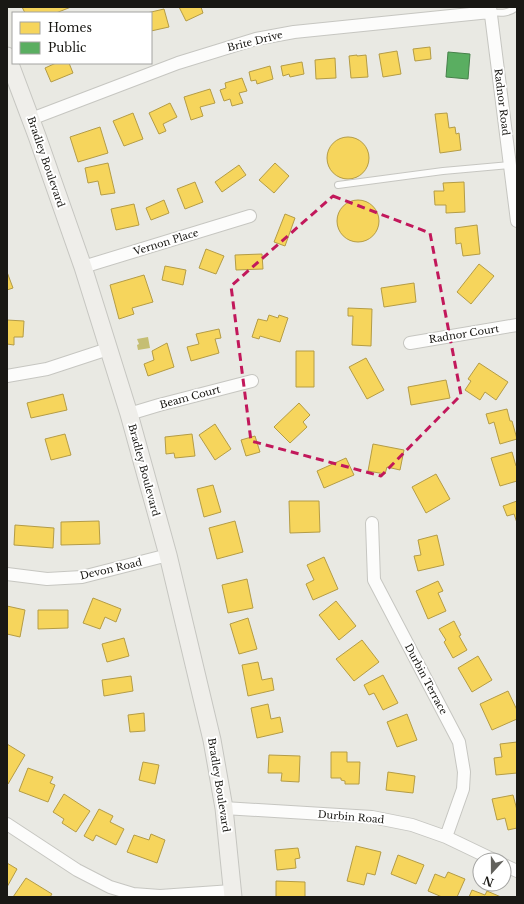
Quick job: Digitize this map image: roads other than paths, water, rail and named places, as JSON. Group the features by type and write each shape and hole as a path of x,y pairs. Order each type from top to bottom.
{"main road":[{"name":"Bradley Boulevard","path":"7,56 31,119 83,268 129,414 168,555 212,740 224,808 233,894"}],"street":[{"name":"Brite Drive","path":"31,119 178,63 256,39 294,32 490,9"},
{"name":"Radnor Road","path":"490,9 517,221"},
{"name":"Vernon Place","path":"83,268 250,216"},
{"name":"Radnor Court","path":"410,343 517,325"},
{"path":"7,376 46,369 108,349"},
{"name":"Beam Court","path":"129,414 252,381"},
{"name":"Durbin Terrace","path":"372,523 374,580 459,742 464,772 463,789 446,837"},
{"name":"Devon Road","path":"7,574 47,578 82,577 168,555"},
{"name":"Durbin Road","path":"224,808 372,817 412,825 446,837 477,852"},
{"path":"7,824 77,870 110,887 133,894 160,896 233,894"}],"lane":[{"path":"490,9 504,13 517,7"},
{"path":"338,185 443,171 510,165"}]}
